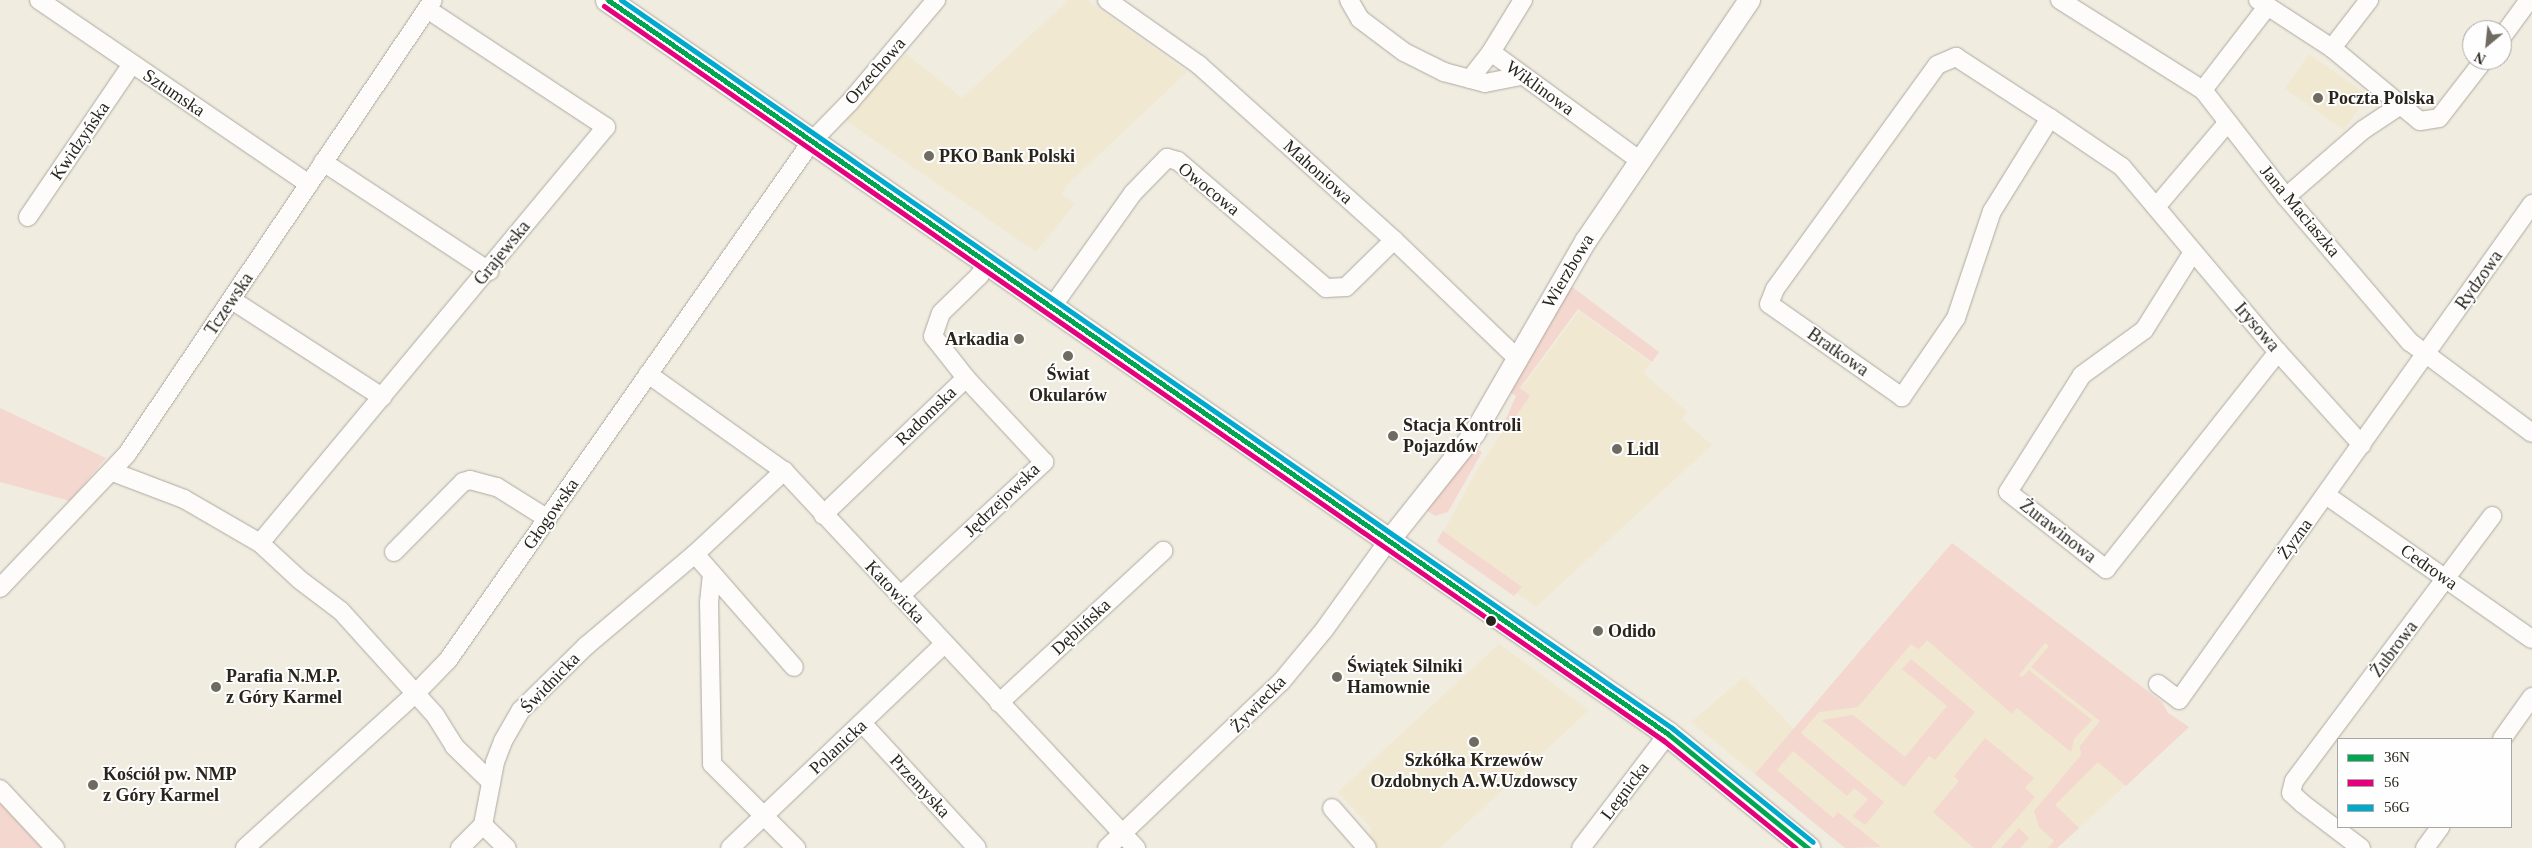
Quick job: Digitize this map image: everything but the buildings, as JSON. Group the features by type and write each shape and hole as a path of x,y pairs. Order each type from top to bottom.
{"main road":[{"path":"608,0 1668,734 1808,848"}],"street":[{"name":"Sztumska","path":"39,0 309,184"},
{"name":"Orzechowa","path":"812,141 849,103 936,0"},
{"name":"Mahoniowa","path":"1107,0 1199,65 1394,240 1517,358"},
{"path":"1349,0 1360,19 1404,52 1444,72 1484,83 1522,76"},
{"name":"Wiklinowa","path":"1523,0 1491,52 1638,159"},
{"name":"Wierzbowa","path":"1388,541 1474,433 1577,253 1638,159 1749,0"},
{"name":"Jana Maciaszka","path":"2060,0 2203,90 2286,197 2410,342 2426,356 2532,434"},
{"path":"2332,48 2368,0"},
{"path":"2512,23 2529,0"},
{"path":"2203,90 2262,3 2332,48 2398,106 2420,121 2439,118 2476,70"},
{"name":"Tczewska","path":"0,588 113,472 232,300 430,5"},
{"name":"Grajewska","path":"260,543 489,271 606,127 430,5"},
{"path":"1470,79 1491,52"},
{"name":"Irysowa","path":"1956,57 2050,118 2122,168 2278,352 2362,445"},
{"name":"Bratkowa","path":"1956,57 1938,66 1775,289 1769,304 1902,397 1956,318 1992,211 2050,118"},
{"name":"Kwidzyńska","path":"28,217 132,64"},
{"path":"2286,197 2363,130 2398,106"},
{"path":"2156,207 2228,122"},
{"name":"Głogowska","path":"245,848 416,693 457,648 812,141"},
{"name":"Owocowa","path":"1052,307 1133,193 1167,158 1178,161 1326,288 1346,287 1394,240"},
{"path":"323,162 489,271"},
{"name":"Rydzowa","path":"2426,356 2532,204"},
{"name":"Żurawinowa","path":"2193,252 2144,330 2082,375 2008,492 2106,569 2278,352"},
{"name":"Radomska","path":"823,515 966,378 937,343 934,326 941,314 979,276 988,262"},
{"path":"232,300 382,397"},
{"name":"Żyzna","path":"2158,684 2180,700 2426,356"},
{"name":"Katowicka","path":"648,374 784,471 943,645 1136,848"},
{"name":"Jędrzejowska","path":"900,596 1044,462 966,378"},
{"name":"Świdnicka","path":"483,825 491,782 503,741 521,710 586,646 695,554 784,471"},
{"path":"113,472 184,499 260,543 300,580 341,611 416,693 454,746 491,782"},
{"path":"394,552 463,482 470,480 497,486 548,519"},
{"name":"Cedrowa","path":"2326,495 2532,639"},
{"name":"Żubrowa","path":"2361,848 2297,799 2292,793 2294,781 2447,579 2492,516"},
{"name":"Żywiecka","path":"1107,848 1281,682 1324,630 1388,541"},
{"name":"Dęblińska","path":"999,703 1163,551"},
{"path":"695,554 794,666"},
{"path":"712,574 709,602 712,764 766,815 796,848"},
{"name":"Polanicka","path":"730,848 863,724 943,645"},
{"path":"2503,738 2532,697"},
{"name":"Przemyska","path":"863,724 978,848"},
{"name":"Legnicka","path":"1581,848 1668,734"},
{"path":"0,789 55,848"},
{"path":"1332,808 1367,848"},
{"path":"460,848 483,825 507,848"},
{"path":"2425,848 2439,828"}],"shaded area":[{"path":"1069,0 1087,0 1187,72 1070,182 1061,194 1075,204 1036,252 845,120 906,54 962,98"},
{"path":"2309,54 2368,95 2344,130 2285,88"},
{"path":"1568,284 1659,352 1652,362 1578,309 1520,388 1530,396 1505,431 1500,432 1516,396 1508,391"},
{"path":"1579,311 1651,363 1643,373 1687,411 1682,419 1712,445 1536,607 1439,540 1476,472 1501,434 1521,389"},
{"path":"0,408 106,458 70,501 0,482"},
{"path":"1477,449 1482,452 1448,512 1435,516 1426,510 1470,452"},
{"path":"1443,530 1522,587 1514,596 1440,544 1437,541"},
{"path":"1952,543 2162,702 2168,713 2189,727 2057,848 1845,848 1691,722 1744,677 1794,729"},
{"path":"1952,543 2162,702 2168,713 2189,727 2126,786 2098,762 2055,805 2079,828 2057,848 2048,848 2054,841 2039,827 2034,811 2081,755 2080,746 2100,721 2031,667 2049,646 2045,643 2019,675 2022,677 2029,670 2092,720 2074,739 2071,752 2017,708 2012,714 1927,640 1919,649 1911,644 1858,707 1819,712 1801,733 1884,802 1865,825 1853,816 1868,799 1854,788 1847,796 1793,751 1777,770 1833,818 1838,812 1881,847 1845,848 1755,774"},
{"name":"Szkółka Krzewów Ozdobnych A.W.Uzdowscy","path":"1499,644 1589,710 1440,848 1377,848 1370,840 1370,827 1338,792"},
{"path":"1911,659 1975,712 1935,760 1929,756 1904,787 1822,720 1853,715 1905,757 1947,706 1902,669"},
{"path":"1985,738 2034,778 2025,788 2035,797 1991,848 1974,848 1933,812 1959,781 1954,776"},
{"path":"0,803 42,848 0,848"},
{"path":"2019,828 2029,838 2020,848 2001,848"}],"transit line":[{"name":"36N","path":"608,0 1668,734 1808,848"},
{"name":"56G","path":"621,0 1672,728 1813,842"},
{"name":"56","path":"604,6 1663,740 1796,848"}],"place":[{"name":"Poczta Polska","path":"2318,98"},
{"name":"PKO Bank Polski","path":"929,156"},
{"name":"Arkadia","path":"1019,339"},
{"name":"Świat Okularów","path":"1068,356"},
{"name":"Stacja Kontroli Pojazdów","path":"1393,436"},
{"name":"Lidl","path":"1617,449"},
{"name":"Odido","path":"1598,631"},
{"name":"Świątek Silniki Hamownie","path":"1337,677"},
{"name":"Parafia N.M.P. z Góry Karmel","path":"216,687"},
{"name":"Szkółka Krzewów Ozdobnych A.W.Uzdowscy","path":"1474,742"},
{"name":"Kościół pw. NMP z Góry Karmel","path":"93,785"}]}
